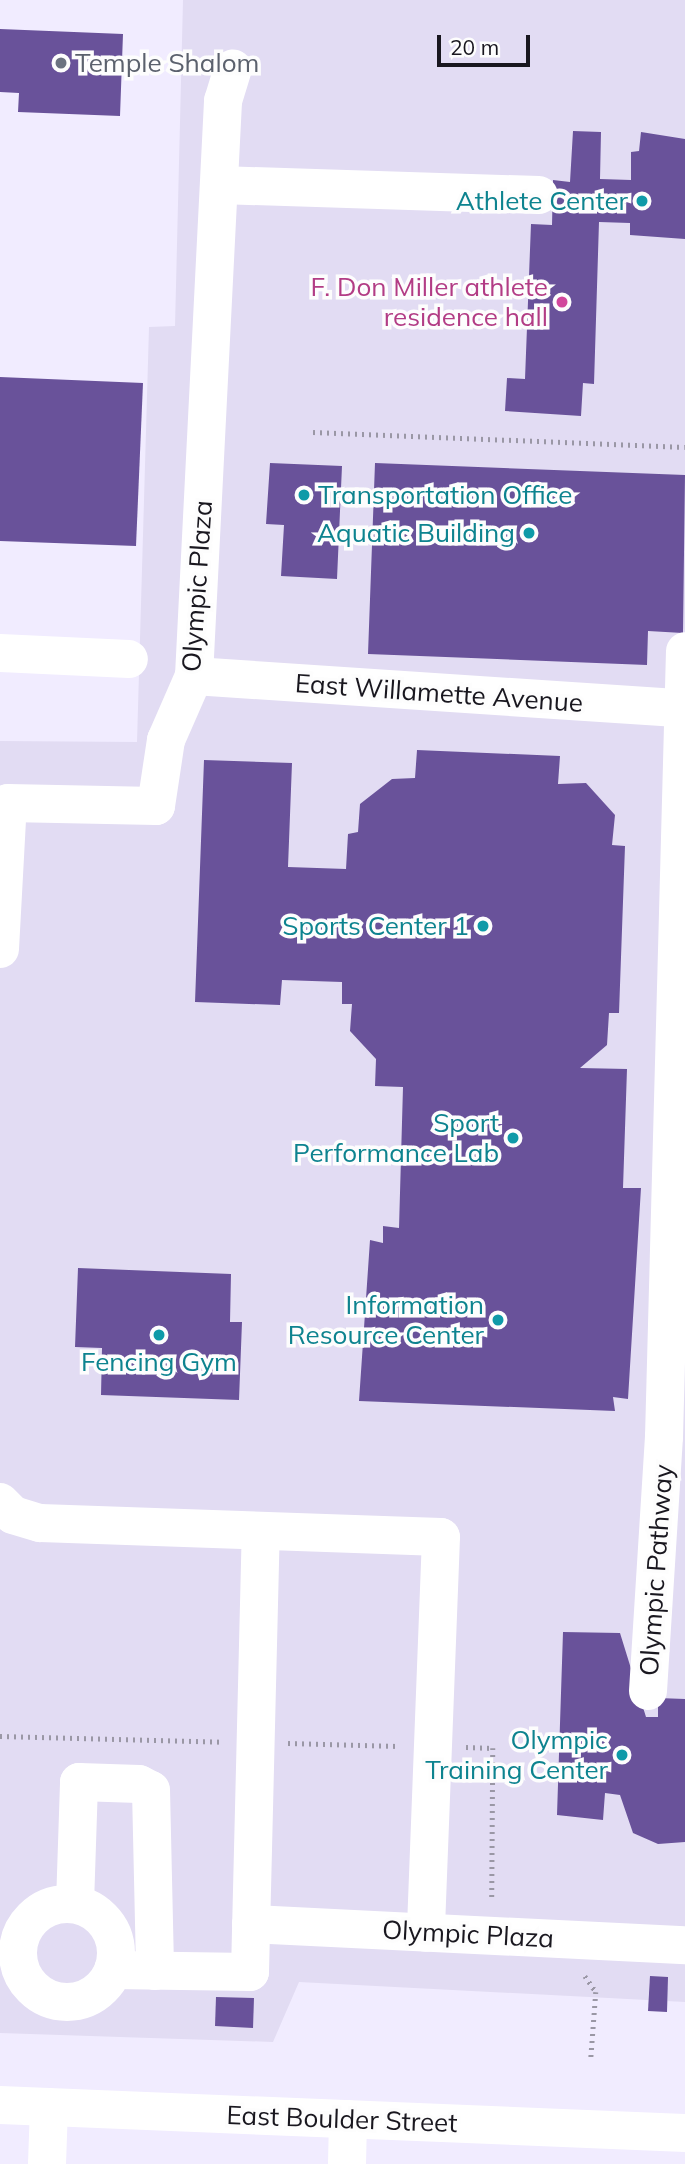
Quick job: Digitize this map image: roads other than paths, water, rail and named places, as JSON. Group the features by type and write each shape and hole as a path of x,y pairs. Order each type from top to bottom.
{"street":[{"name":"Olympic Plaza","path":"0,949 8,803 156,806 166,740 194,677 223,100 233,69"},
{"path":"219,185 540,195"},
{"name":"Olympic Pathway","path":"648,1690 664,1437 685,651"},
{"path":"0,653 129,659"},
{"name":"East Willamette Avenue","path":"194,677 683,709"},
{"path":"0,1502 13,1515 40,1523 441,1537 426,1933"},
{"path":"113,1970 250,1972 261,1531"},
{"path":"75,1905 79,1782 139,1784 151,1790 155,1971"},
{"path":"75,1905 89,1909 110,1929 116,1956 113,1970 104,1985 75,2002 58,2002 28,1985 17,1953 29,1921 42,1910 75,1905"},
{"name":"Olympic Plaza","path":"251,1924 685,1945"},
{"name":"East Boulder Street","path":"0,2105 348,2119 662,2143"},
{"path":"47,2164 49,2107"},
{"path":"347,2164 348,2119"}],"place":[{"name":"Temple Shalom","path":"61,63"},
{"name":"Athlete Center","path":"642,201"},
{"name":"F. Don Miller athlete residence hall","path":"562,302"},
{"name":"Transportation Office","path":"304,495"},
{"name":"Aquatic Building","path":"529,533"},
{"name":"Sports Center 1","path":"483,926"},
{"name":"Sport Performance Lab","path":"513,1138"},
{"name":"Information Resource Center","path":"498,1320"},
{"name":"Fencing Gym","path":"159,1335"},
{"name":"Olympic Training Center","path":"622,1755"}]}
